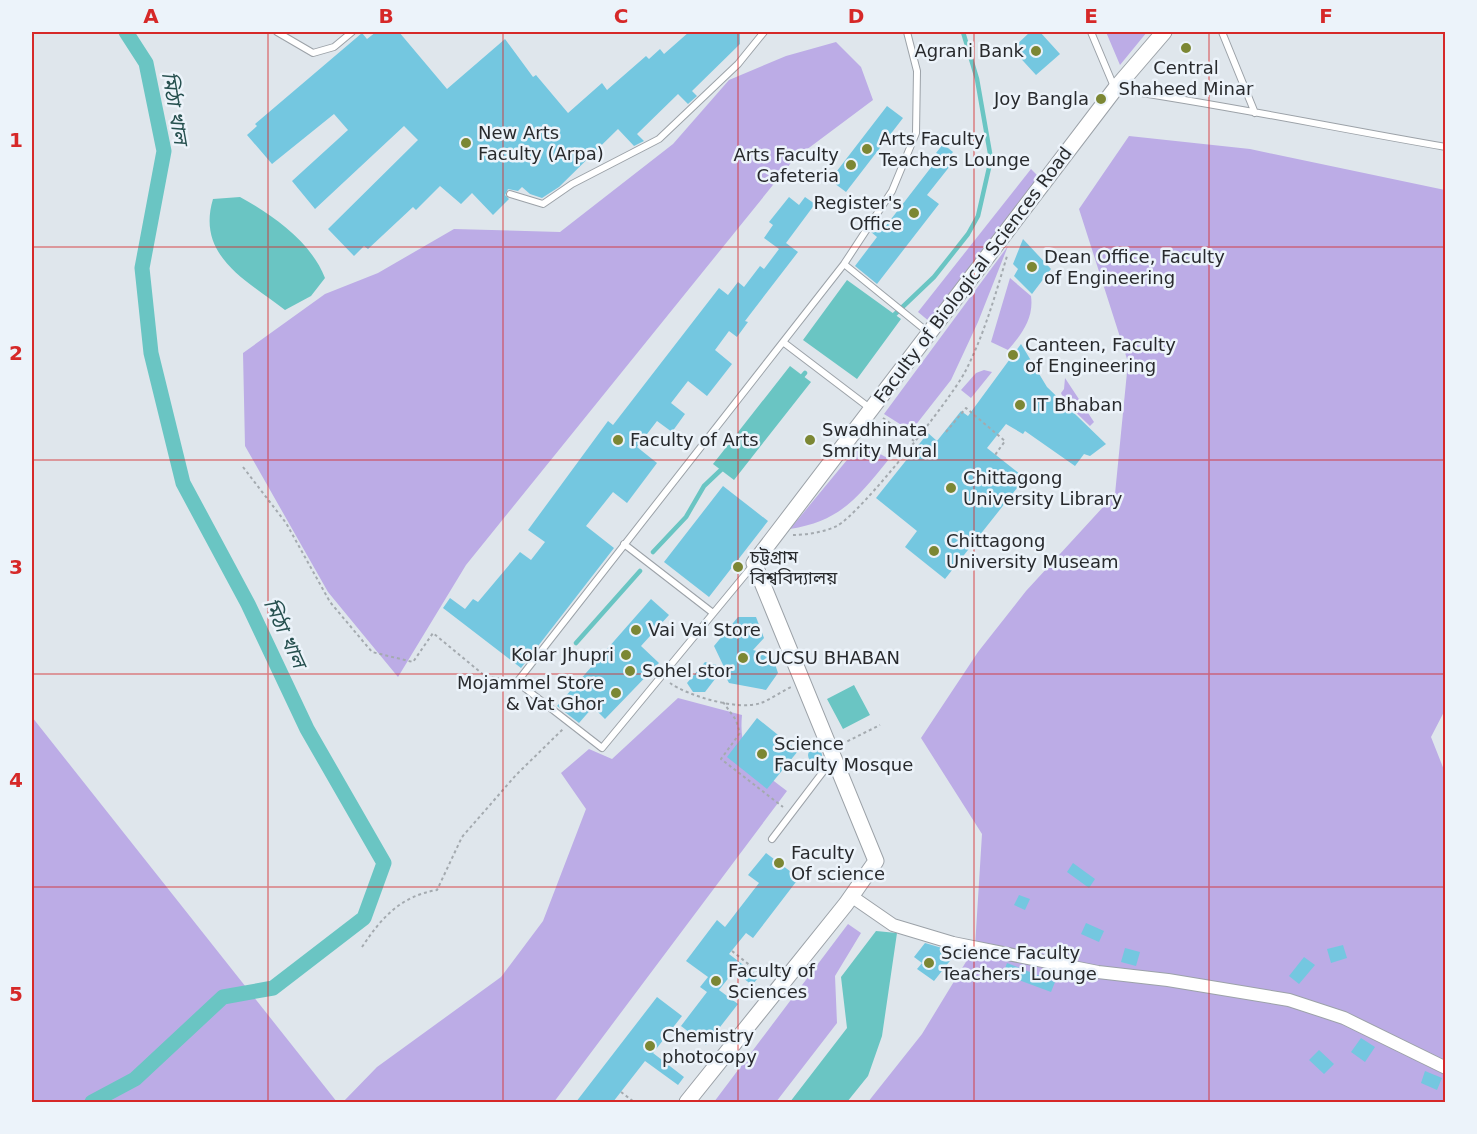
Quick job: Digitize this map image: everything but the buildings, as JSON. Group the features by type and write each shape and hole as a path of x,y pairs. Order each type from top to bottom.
{"street":[{"name":"Faculty of Biological Sciences Road","path":"754,563 1115,89 1164,32"},
{"path":"687,1102 779,988 876,861 830,755 754,563"},
{"path":"851,896 893,925 953,943 1098,972 1168,980 1234,993 1289,1000 1344,1018 1446,1068"}],"lane":[{"path":"277,32 313,53 334,47 352,32"},
{"path":"510,194 543,204 582,178 659,139 738,64 764,32"},
{"path":"754,563 602,748 517,682 844,264 892,191 916,132 917,71 907,32"},
{"path":"1091,32 1115,89 1198,101 1446,147"},
{"path":"1222,32 1255,113"},
{"path":"844,264 929,333"},
{"path":"783,342 871,409"},
{"path":"624,544 713,613"},
{"path":"772,839 830,755"}],"path":[{"path":"775,536 807,535 838,525 860,506 914,441 963,374 985,326 1007,255"},
{"path":"946,432 966,408 1005,441 995,455"},
{"path":"871,409 914,441"},
{"path":"243,467 286,523 330,602 372,652 413,662 433,633 485,676 517,682"},
{"path":"661,676 681,691 723,702 760,704 801,681"},
{"path":"723,702 736,720 740,733 721,759 791,814"},
{"path":"362,947 381,922 412,895 437,890 462,837 516,775 570,724"},
{"path":"830,755 880,725"},
{"path":"732,951 779,988"},
{"path":"621,1092 634,1102"}],"shaded area":[{"path":"1106,32 1147,32 1120,65"},
{"path":"836,42 861,67 873,100 794,159 466,565 398,677 328,592 245,446 243,353 325,294 378,273 454,229 560,232 673,144 729,80 786,56"},
{"path":"1129,136 1250,149 1445,190 1446,708 1431,737 1446,775 1445,1102 868,1102 922,1034 975,947 982,834 921,738 978,652 1026,591 1115,494 1128,362 1079,209"},
{"path":"1031,169 1042,180 930,322 918,312"},
{"path":"1008,246 978,322 951,380 911,431 884,414"},
{"path":"1010,278 1031,296 1031,311 1026,325 1008,350 991,342"},
{"path":"984,370 992,372 971,398 961,390 976,373"},
{"path":"1065,378 1094,422 1090,426 1065,402 1061,393 1064,389"},
{"path":"861,443 889,459 858,496 836,513 823,520 790,529"},
{"path":"678,698 742,715 743,742 752,761 787,791 554,1102 343,1102 377,1067 501,977 543,921 586,809 561,773 589,749 612,759"},
{"path":"32,717 337,1102 32,1102"},
{"path":"848,924 861,933 835,976 837,1023 776,1102 714,1102"}],"water":[{"path":"240,197 290,231 301,241 319,265 325,278 311,296 285,310 228,265 218,251 212,236 210,219 213,199"},
{"path":"847,280 901,319 857,379 803,340"},
{"path":"790,366 811,382 734,480 713,464"},
{"path":"854,685 870,715 843,729 827,699"},
{"path":"876,931 897,933 882,1036 868,1076 847,1102 790,1102 847,1028 841,977"}],"waterway":[{"name":"মিঠা খাল","path":"92,1102 135,1079 223,997 273,988 364,918 384,863 307,729 248,604 183,483 151,353 142,268 164,151 146,63 126,32"},
{"path":"892,317 934,277 968,234 978,216 991,159 977,79 963,32"},
{"path":"799,380 805,373"},
{"path":"653,552 686,517 704,486 724,467"},
{"path":"576,643 640,571"}],"place":[{"name":"Central Shaheed Minar","path":"1186,48"},
{"name":"Agrani Bank","path":"1036,51"},
{"name":"Joy Bangla","path":"1101,99"},
{"name":"New Arts Faculty (Arpa)","path":"466,143"},
{"name":"Arts Faculty Teachers Lounge","path":"867,149"},
{"name":"Arts Faculty Cafeteria","path":"851,165"},
{"name":"Register's Office","path":"914,213"},
{"name":"Dean Office, Faculty of Engineering","path":"1032,267"},
{"name":"Canteen, Faculty of Engineering","path":"1013,355"},
{"name":"IT Bhaban","path":"1020,405"},
{"name":"Faculty of Arts","path":"618,440"},
{"name":"Swadhinata Smrity Mural","path":"810,440"},
{"name":"Chittagong University Library","path":"951,488"},
{"name":"Chittagong University Museam","path":"934,551"},
{"name":"চট্টগ্রাম বিশ্ববিদ্যালয়","path":"738,567"},
{"name":"Vai Vai Store","path":"636,630"},
{"name":"Kolar Jhupri","path":"626,655"},
{"name":"CUCSU BHABAN","path":"743,658"},
{"name":"Sohel stor","path":"630,671"},
{"name":"Mojammel Store & Vat Ghor","path":"616,693"},
{"name":"Science Faculty Mosque","path":"762,754"},
{"name":"Faculty Of science","path":"779,863"},
{"name":"Science Faculty Teachers' Lounge","path":"929,963"},
{"name":"Faculty of Sciences","path":"716,981"},
{"name":"Chemistry photocopy","path":"650,1046"}]}
